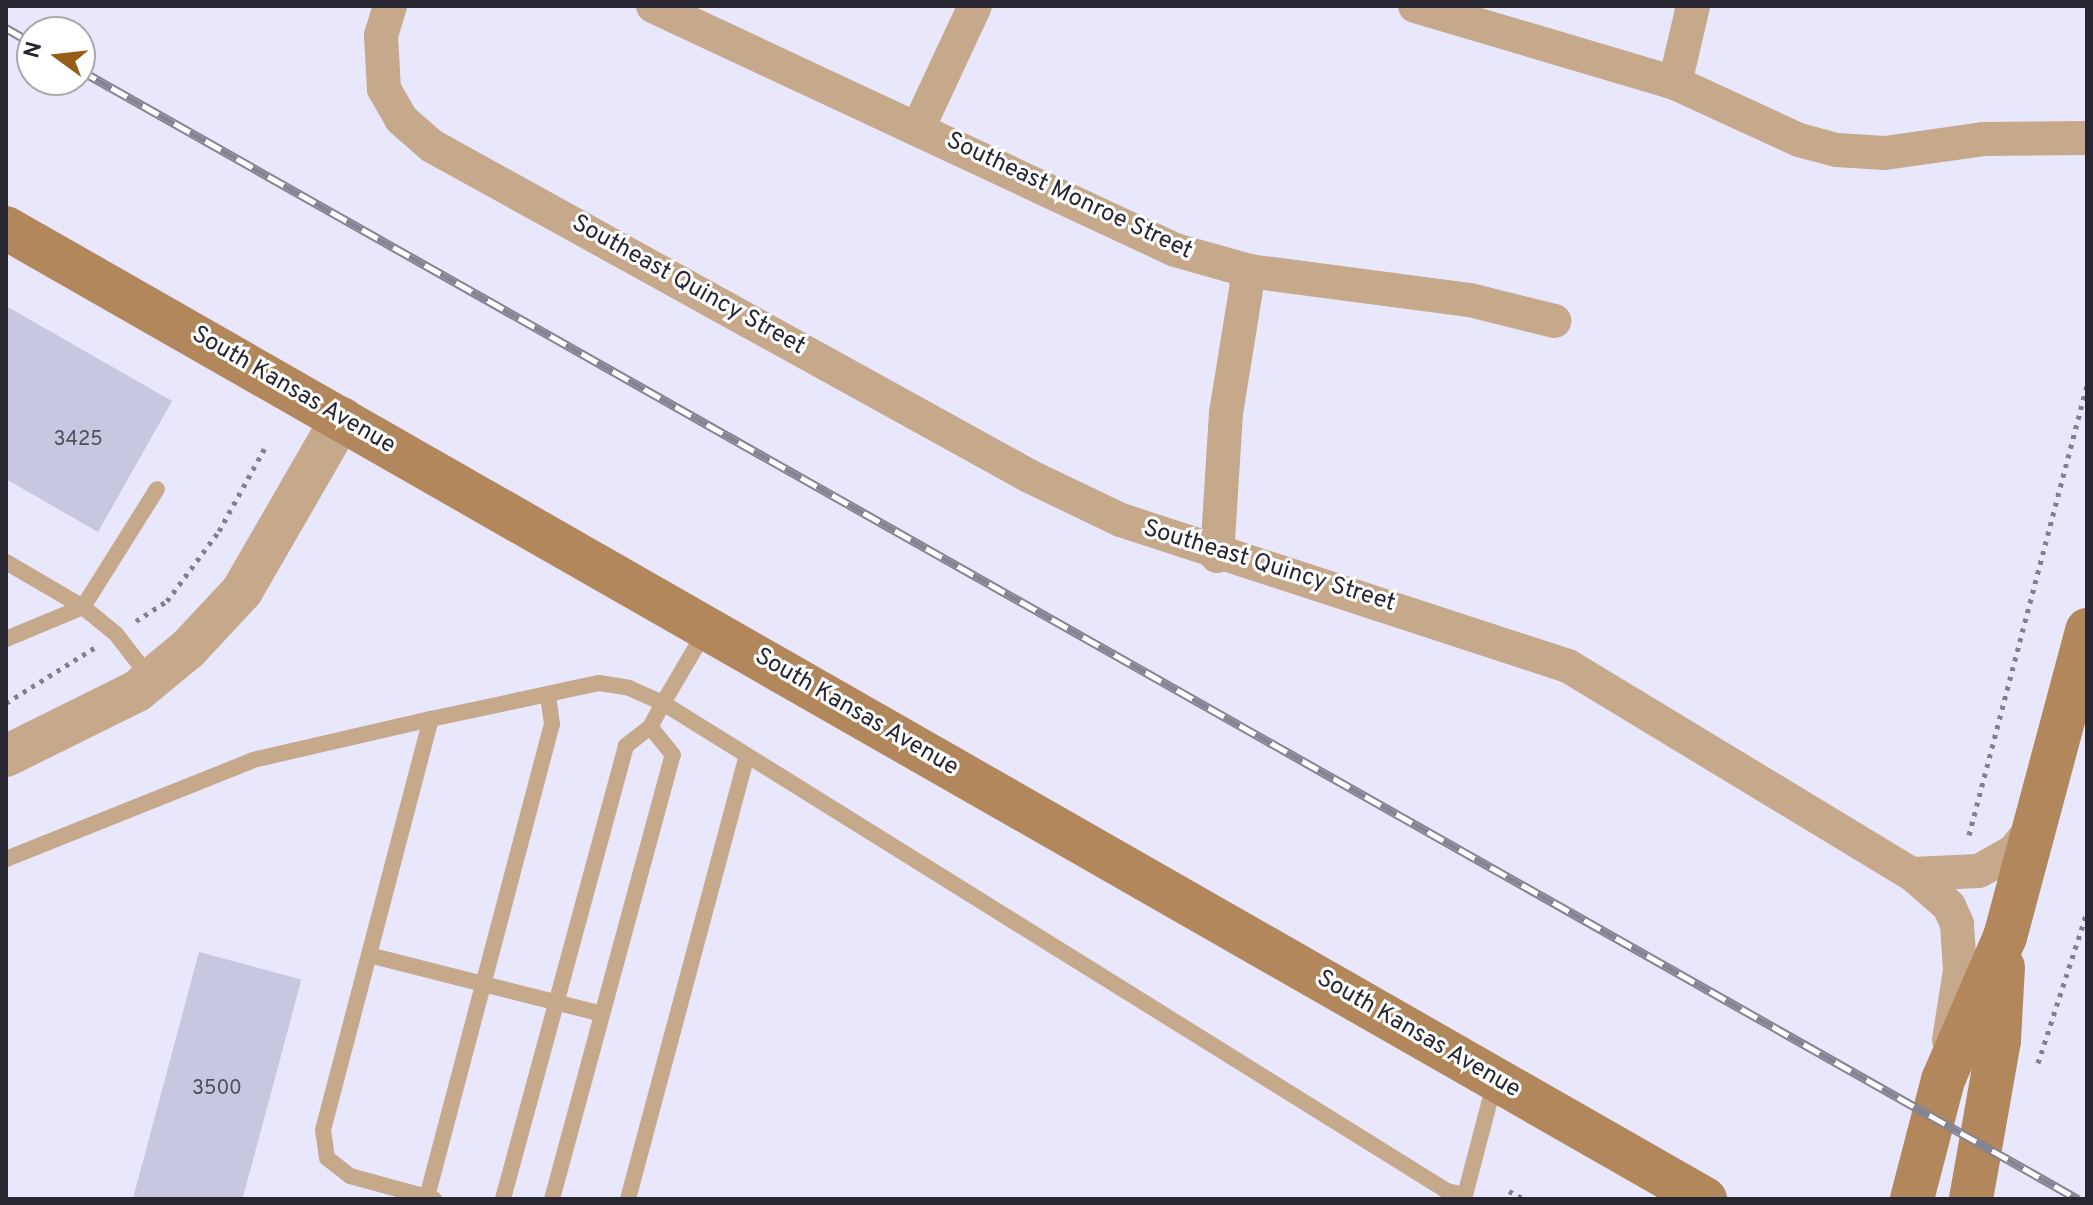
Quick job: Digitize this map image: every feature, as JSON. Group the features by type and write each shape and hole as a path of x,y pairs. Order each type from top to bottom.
{"main road":[{"name":"South Kansas Avenue","path":"6,228 1705,1199"},
{"path":"1912,1199 1943,1080 1973,1026 2005,937 2036,825 2079,693 2087,630"},
{"path":"1971,1199 1973,1026"}],"street":[{"name":"Southeast Quincy Street","path":"390,6 379,64 389,99 401,119 432,146 1029,476 1217,556 1444,621 1568,666 1912,874 1949,906 1957,924 1973,1026"},
{"name":"Southeast Monroe Street","path":"653,6 919,126 1175,250 1249,271 1470,300 1554,321"},
{"path":"919,126 975,6"},
{"path":"1415,6 1675,83 1799,140 1837,150 1885,153 1983,139 2087,138"},
{"path":"1675,83 1693,6"},
{"path":"1217,556 1226,413 1249,271"},
{"path":"6,756 79,723 151,679 242,591 342,418"},
{"name":"Southeast Quincy Street","path":"1912,874 1959,876 1997,863 2036,825"}],"lane":[{"path":"6,639 83,607 157,489"},
{"path":"6,562 83,607 116,634 151,679"},
{"path":"503,1199 626,746 650,727 707,628"},
{"path":"6,859 253,760 599,683 663,703 1447,1191 1465,1197 1496,1079"},
{"path":"431,719 323,1130 327,1158 350,1176 431,1198 483,983 552,724 548,694"},
{"path":"552,1199 673,755 650,727"},
{"path":"628,1199 747,756"},
{"path":"369,955 602,1014"}],"path":[{"path":"1959,876 2087,386"},
{"path":"6,703 167,601 219,531 267,444"},
{"path":"2039,1061 2087,912"},
{"path":"1509,1191 1524,1199"}],"building":[{"path":"6,306 172,401 98,532 6,479"},
{"path":"199,952 301,979 243,1199 133,1199"}],"railway":[{"path":"6,28 16,34"},
{"path":"96,79 2078,1199"}]}
